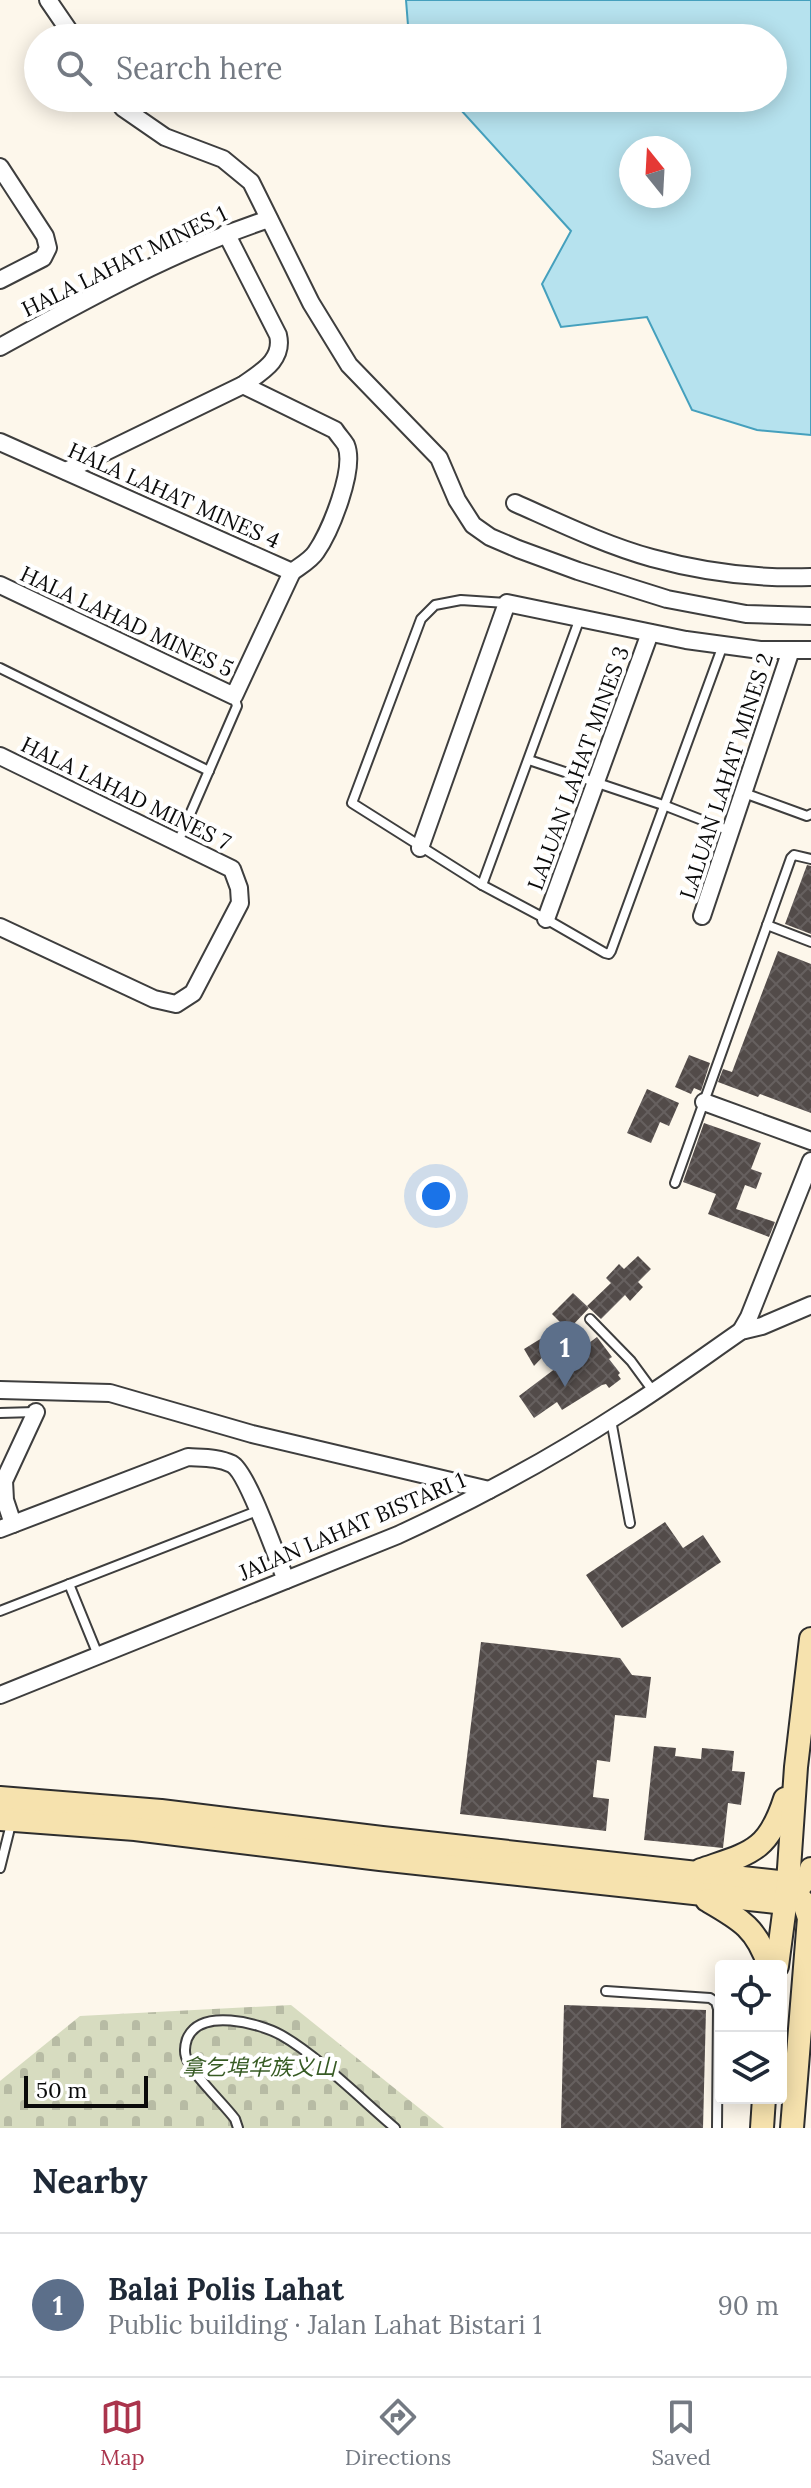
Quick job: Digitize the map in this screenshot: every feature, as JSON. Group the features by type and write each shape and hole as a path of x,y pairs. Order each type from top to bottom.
{"main road":[{"path":"778,1960 790,1893 796,1767 811,1639"},
{"path":"694,1872 742,1856 763,1843 777,1823 796,1767"},
{"path":"0,1798 161,1811 694,1872 790,1893 804,1903 809,1918 793,2128"},
{"path":"6,1819 135,1829 699,1895 790,1893 810,1874 811,1869"},
{"path":"699,1895 751,1929 762,1945 767,1960"},
{"path":"793,2128 799,2100 811,1983"},
{"path":"762,2128 764,2104"}],"street":[{"path":"48,0 64,24"},
{"path":"129,112 165,137 223,159 251,182 311,303 349,365 439,458 457,500 473,525 490,537 518,549 667,599 746,614 811,616"},
{"path":"0,167 45,236 48,248 43,258 0,280"},
{"name":"HALA LAHAT MINES 1","path":"0,347 168,259 226,233 269,219"},
{"path":"66,471 243,385 265,370 278,356 281,345 278,335 226,233"},
{"path":"243,385 335,430 345,444 348,455 337,510 315,555 292,572"},
{"name":"HALA LAHAT MINES 4","path":"0,442 292,572 234,696"},
{"path":"515,503 585,534 652,558 760,577 811,577"},
{"name":"HALA LAHAD MINES 5","path":"2,592 234,696"},
{"path":"420,848 507,603 723,645 760,650 811,650"},
{"name":"LALUAN LAHAT MINES 3","path":"546,919 650,633"},
{"name":"LALUAN LAHAT MINES 2","path":"702,916 791,650"},
{"name":"HALA LAHAD MINES 7","path":"0,756 232,869 239,888 240,903 193,993 176,1004 154,999 0,927"},
{"path":"704,1102 811,1141"},
{"path":"741,1331 811,1161"},
{"name":"JALAN LAHAT BISTARI 1","path":"0,1695 398,1535 489,1490 611,1419 741,1331 762,1326 811,1305"},
{"path":"0,1390 110,1393 252,1434 489,1490"},
{"path":"36,1412 4,1481 7,1527 188,1457 213,1459 235,1465 248,1486 286,1580"}],"lane":[{"path":"507,603 461,600 435,605 421,619 352,803 482,885 609,954 723,645"},
{"path":"482,885 580,618"},
{"path":"0,668 209,771"},
{"path":"178,842 237,706 234,696"},
{"path":"529,760 731,831"},
{"path":"744,793 807,816 811,814"},
{"path":"675,1183 791,858 800,855 811,859"},
{"path":"767,925 811,942"},
{"path":"590,1319 631,1361 653,1391"},
{"path":"0,1413 36,1412"},
{"path":"611,1419 630,1523"},
{"path":"0,1611 257,1511"},
{"path":"69,1584 99,1656"},
{"path":"0,1868 6,1819"},
{"path":"606,1991 710,1998 716,2002 717,2128"},
{"path":"238,2128 235,2119 189,2065 184,2054 190,2032 200,2025 230,2020 281,2035 312,2057 395,2128"}],"green space":[{"name":"拿乞埠华族义山","path":"291,2005 444,2128 0,2128 0,2081 80,2016"}],"water":[{"path":"406,0 811,0 811,435 757,430 692,410 647,317 561,327 542,284 571,231 463,112 787,112 787,24 408,24"}],"building":[{"path":"807,865 811,866 811,934 785,924"},
{"path":"778,951 811,964 811,1113 718,1082 723,1069 732,1072"},
{"path":"689,1055 710,1063 701,1091 694,1088 691,1094 675,1087"},
{"path":"647,1089 679,1103 669,1126 660,1122 651,1143 627,1133"},
{"path":"704,1123 761,1143 751,1169 762,1173 756,1189 745,1185 736,1209 775,1222 769,1237 708,1214 716,1194 683,1182"},
{"path":"638,1256 651,1269 638,1282 643,1287 630,1301 625,1295 601,1319 587,1306 611,1283 606,1278 619,1264 624,1269"},
{"path":"573,1293 589,1308 534,1366 524,1349 563,1325 552,1314"},
{"path":"597,1337 612,1357 609,1359 621,1379 609,1388 606,1384 602,1385 562,1410 557,1402 534,1418 519,1396"},
{"path":"665,1522 683,1548 703,1535 721,1562 622,1628 586,1575"},
{"path":"481,1642 620,1658 632,1675 651,1677 646,1718 615,1715 610,1762 597,1760 593,1797 609,1799 606,1831 460,1814"},
{"path":"654,1746 676,1748 675,1756 701,1759 702,1748 734,1751 732,1771 745,1772 741,1805 728,1803 723,1848 644,1840"},
{"path":"564,2005 706,2010 703,2128 561,2128"}],"place":[{"name":"Balai Polis Lahat","path":"565,1387"}]}
